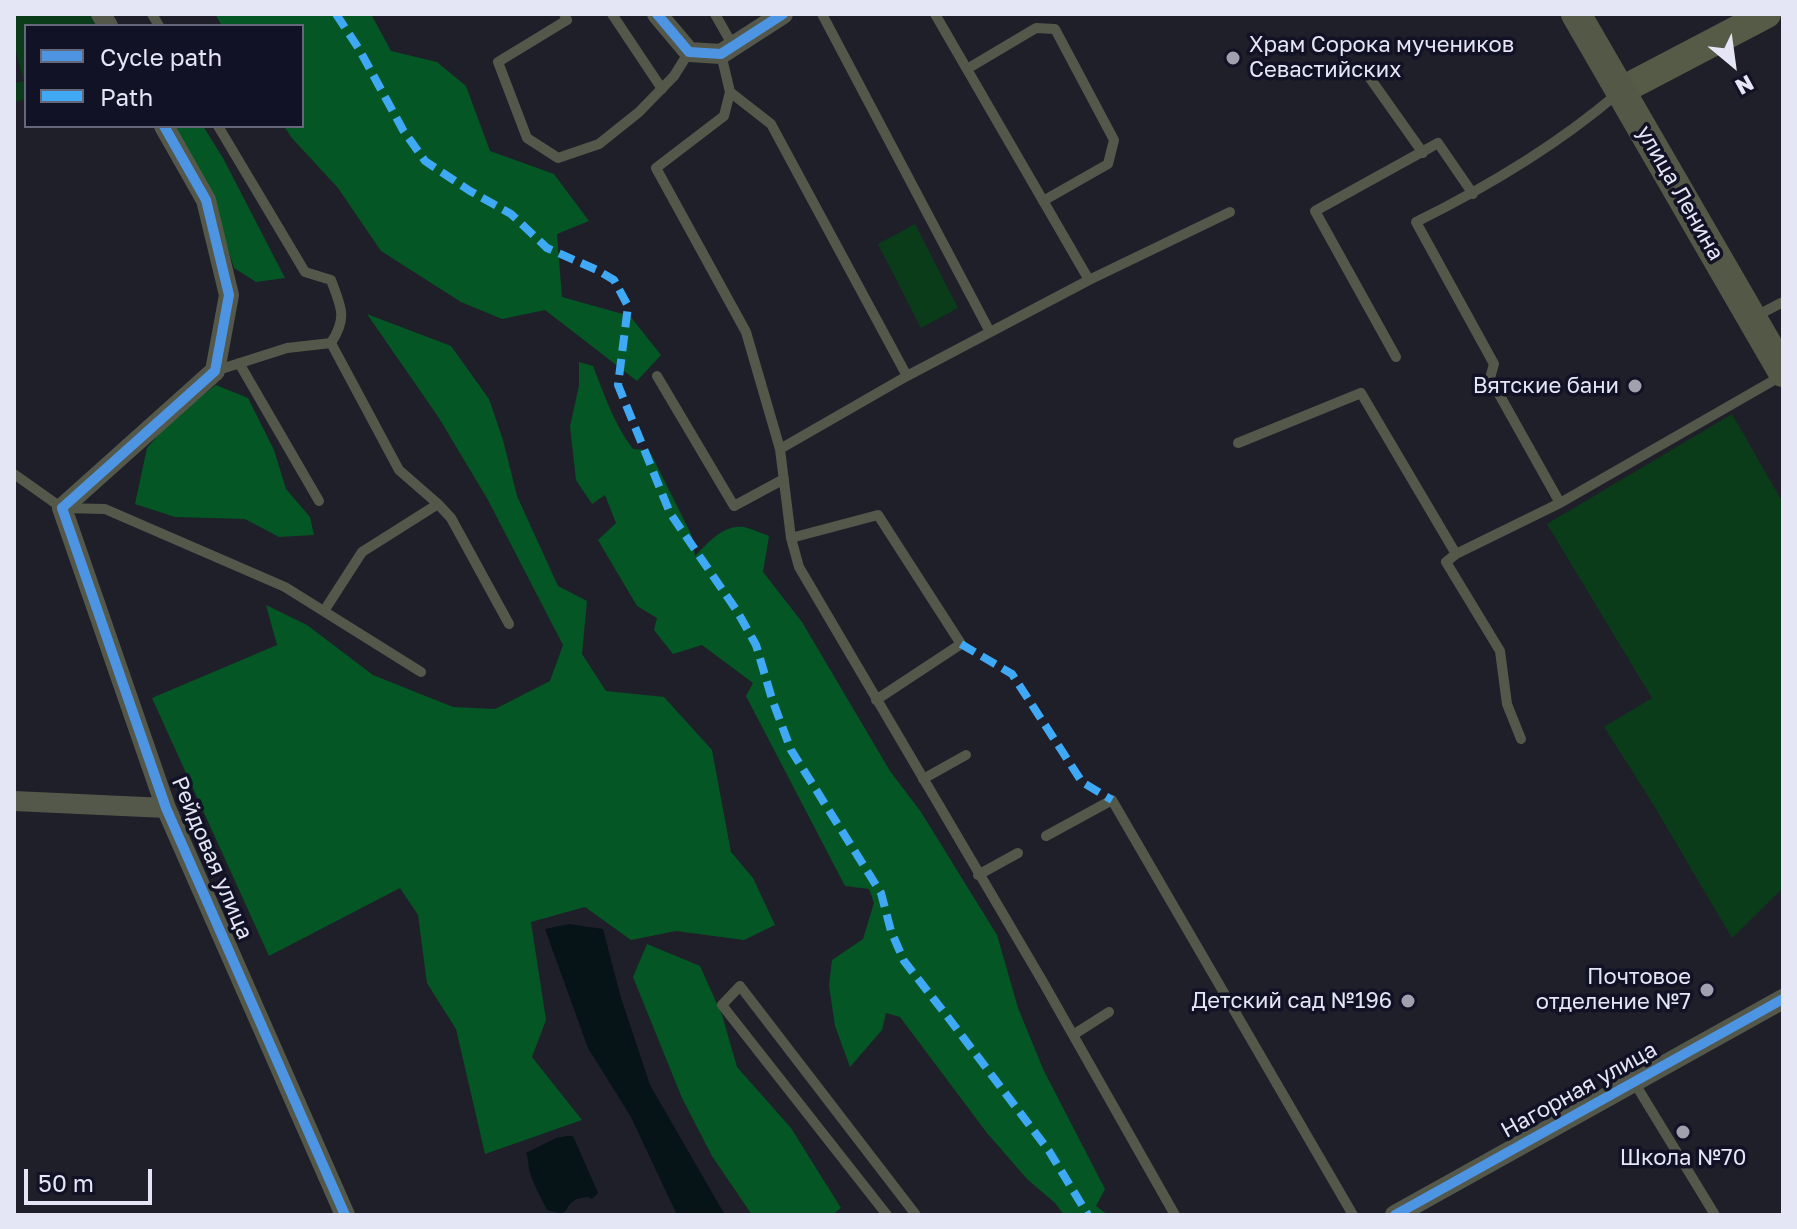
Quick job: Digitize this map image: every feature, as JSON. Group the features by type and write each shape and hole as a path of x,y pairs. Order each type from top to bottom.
{"main road":[{"name":"улица Ленина","path":"1576,14 1783,374"},
{"path":"1622,90 1767,14"}],"street":[{"path":"657,14 689,52 727,50 783,14"},
{"path":"62,508 215,371 229,295 206,200 165,128"},
{"name":"Рейдовая улица","path":"62,508 166,808 345,1215"},
{"path":"14,801 166,808"},
{"name":"Нагорная улица","path":"1395,1215 1783,999"}],"lane":[{"path":"612,14 662,89"},
{"path":"715,14 727,50 730,92 724,116 656,168 746,332 780,449 791,538 799,567 1175,1215"},
{"path":"822,14 990,332"},
{"path":"935,14 1089,280"},
{"path":"567,16 498,62 527,138 558,158 599,144 639,112 674,76 689,52"},
{"path":"967,69 1036,28 1055,29 1114,140 1108,164 1043,201"},
{"path":"1367,74 1423,153"},
{"path":"1560,503 1490,378 1494,364 1416,222 1473,194 1532,157 1598,111 1622,90"},
{"path":"730,92 771,124 907,376"},
{"path":"215,371 287,348 331,343 341,328 341,305 331,280 305,272 219,128"},
{"path":"1396,357 1315,211 1438,143 1473,194"},
{"path":"780,449 990,332 1230,212"},
{"path":"1752,318 1783,302"},
{"path":"331,343 399,470 451,518 509,624"},
{"path":"239,363 319,501"},
{"path":"1521,739 1507,704 1500,651 1446,562 1456,554 1560,503 1783,374"},
{"path":"657,376 734,506 784,479"},
{"path":"1238,443 1361,393 1456,554"},
{"path":"14,474 62,508 105,509 285,587 421,672"},
{"path":"324,611 362,552 438,504"},
{"path":"791,538 878,515 961,644 876,700"},
{"path":"923,779 966,755"},
{"path":"1046,836 1112,800 1353,1215"},
{"path":"978,875 1018,853"},
{"path":"887,1215 722,1005 740,986 916,1215"},
{"path":"1073,1035 1109,1012"},
{"path":"1634,1082 1715,1215"}],"green space":[{"path":"14,14 90,14 96,24 24,24 24,81 14,45"},
{"path":"215,14 371,14 391,51 437,62 466,86 490,151 554,174 589,221 557,234 562,297 630,316 661,355 637,381 545,310 502,319 461,302 381,251 338,188 285,128 304,128 304,24 221,24"},
{"path":"24,81 24,100 14,102 14,83"},
{"path":"176,128 204,128 285,278 256,282 234,268 209,189"},
{"path":"915,224 958,308 921,328 878,244"},
{"path":"367,314 451,346 489,399 517,496 558,586 587,601 582,654 606,691 664,697 712,750 731,852 753,878 775,925 744,940 676,931 631,940 585,907 531,922 546,1020 532,1057 582,1120 485,1154 456,1029 427,983 418,915 400,888 269,956 152,698 277,645 266,605 307,625 373,675 453,707 495,709 550,681 563,645 488,500 439,418"},
{"path":"579,362 593,366 615,419 633,449 649,450 692,536 695,556 716,536 736,527 769,536 763,572 802,622 890,771 921,812 997,935 1018,1008 1044,1071 1105,1189 1096,1206 1108,1215 1064,1215 987,1133 900,1017 886,1013 882,1030 850,1067 835,1026 829,985 832,960 863,939 874,903 869,889 845,886 746,696 753,683 702,645 673,654 654,630 657,618 637,606 598,540 616,523 605,495 592,504 576,480 570,426 579,386"},
{"path":"216,385 248,398 274,450 286,489 310,517 314,535 279,537 245,519 175,517 135,504 147,448 176,415"},
{"path":"1732,414 1783,503 1783,888 1732,938 1604,727 1652,698 1547,524"},
{"path":"647,944 700,966 722,1015 737,1067 791,1128 841,1208 832,1215 752,1215 712,1156 682,1098 633,977"}],"shaded area":[{"path":"569,924 603,929 621,998 650,1085 725,1215 677,1215 631,1117 588,1048 545,929"},
{"path":"573,1136 598,1193 592,1199 575,1200 561,1213 547,1210 530,1173 526,1153"}],"marked path":[{"path":"336,14 359,49 403,130 425,161 511,214 547,248 614,280 628,306 618,385 670,513 737,611 756,645 791,750 881,893 891,931 904,961 1049,1151 1088,1215"},
{"path":"961,644 1012,674 1082,782 1112,800"}],"cycle path":[{"path":"657,14 689,52 721,54 783,14"},
{"path":"165,128 206,200 229,295 215,371 62,508 166,808 345,1215"},
{"path":"1395,1215 1783,999"}],"place":[{"name":"Храм Сорока мучеников Севастийских","path":"1233,58"},
{"name":"Вятские бани","path":"1635,386"},
{"name":"Почтовое отделение №7","path":"1707,990"},
{"name":"Детский сад №196","path":"1408,1001"},
{"name":"Школа №70","path":"1683,1132"}]}
